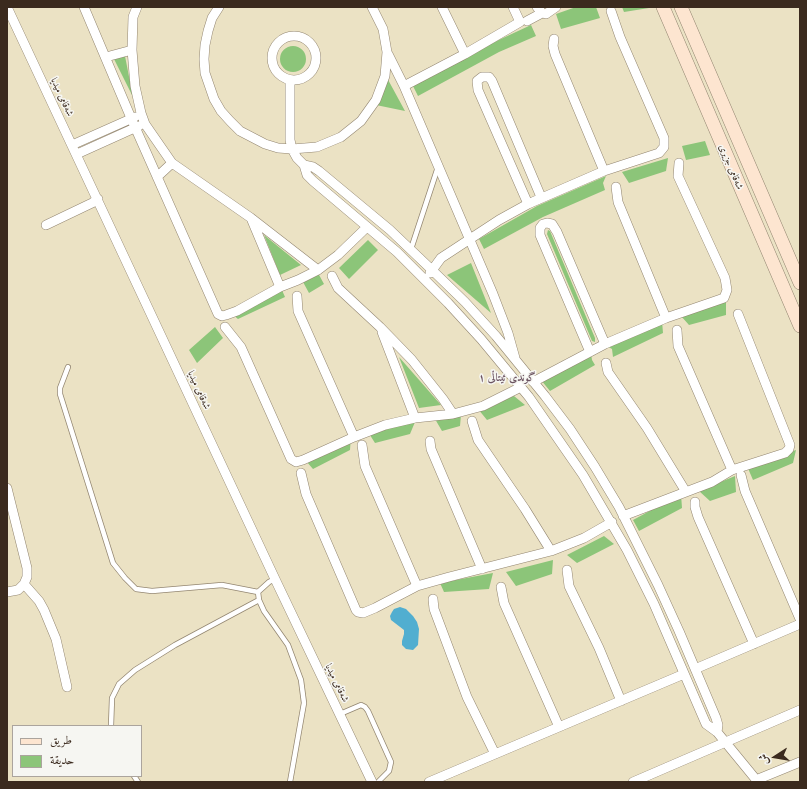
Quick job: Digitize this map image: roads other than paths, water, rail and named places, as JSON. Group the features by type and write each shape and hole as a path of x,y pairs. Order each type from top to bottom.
{"street":[{"name":"شەقامی میدیا","path":"7,7 275,579 372,782"},
{"path":"84,7 156,177 218,314 222,316 232,313 280,287 318,270 338,256 367,227"},
{"path":"137,7 133,18 132,50 135,86 141,114 145,124 172,163 251,218 318,270"},
{"path":"219,7 212,18 208,31 204,59 205,72 214,99 221,111 240,131 265,144 278,148 292,149 330,143 352,130 361,121 376,100 385,76 387,52 383,29 372,7"},
{"path":"442,7 465,54"},
{"path":"404,86 465,54 520,22 513,7"},
{"path":"527,21 539,10 546,14 556,7"},
{"name":"شەقامی جزیری","path":"663,7 800,326"},
{"path":"668,19 673,22 678,21 682,17 682,9"},
{"name":"شەقامی جزیری","path":"682,9 800,283"},
{"path":"425,280 441,258 499,220 541,197 636,159 659,153 664,147 664,138 620,37 611,11"},
{"path":"677,40 678,35 682,31 687,30 692,32"},
{"path":"295,36 302,38 313,47 316,61 310,74 304,78 290,80 283,78 278,73 272,60 273,52 276,46 288,37 295,36"},
{"path":"554,39 553,46 555,54 604,171"},
{"path":"106,57 132,50"},
{"path":"387,52 404,86 493,294 517,363"},
{"path":"528,204 480,94 477,81 482,77 489,77 492,81 541,197"},
{"path":"290,80 290,140 292,149 297,158 304,165 307,175 397,252 448,303 481,339 521,387 554,432 612,522 648,591 706,724 717,732 757,781 800,762"},
{"path":"72,145 141,114"},
{"path":"77,154 145,124"},
{"path":"533,382 605,344 666,318 724,298 727,290 725,278 678,176 679,162"},
{"path":"156,177 172,163"},
{"path":"304,165 319,171 411,249 496,336 570,429 623,516 658,585 716,718 718,725 717,732"},
{"path":"616,187 618,202 666,318"},
{"path":"46,225 98,199"},
{"path":"251,218 280,287"},
{"path":"590,352 540,235 540,228 544,224 552,224 557,232 605,344"},
{"path":"332,276 338,288 380,327 412,360 454,414"},
{"path":"297,296 298,311 354,437"},
{"path":"623,516 712,482 732,470 785,453 789,449 790,445 738,314"},
{"path":"225,327 241,347 291,459 296,462 385,425 414,418 454,414 483,406 521,387"},
{"path":"380,327 414,418"},
{"path":"677,330 678,346 732,470"},
{"path":"606,363 608,372 647,428 686,492"},
{"path":"472,421 478,440 525,509 551,551"},
{"path":"430,441 431,449 482,569"},
{"path":"362,446 365,466 417,586"},
{"path":"583,475 594,467"},
{"path":"301,472 306,494 356,610 363,613 417,586 449,576 551,551 584,538 612,522"},
{"path":"741,475 745,491 800,619"},
{"path":"7,488 27,568 27,577 24,584 18,590 7,592"},
{"path":"696,502 695,507 698,517 754,644"},
{"path":"567,570 569,586 599,648 621,701"},
{"path":"24,584 39,601 56,638 67,688"},
{"path":"648,591 658,585"},
{"path":"501,587 504,603 559,727"},
{"path":"433,599 434,609 467,697 495,754"},
{"path":"695,669 800,624"},
{"path":"429,782 684,674"},
{"path":"633,782 800,710"}],"lane":[{"path":"411,249 438,167"},
{"path":"68,367 60,388 60,394 110,556 113,563 125,578 136,589 152,591 222,585 258,592"},
{"path":"258,592 269,582 275,579"},
{"path":"258,592 259,600 264,611 288,645 301,680 304,703 290,782"},
{"path":"110,725 112,698 119,684 135,670 175,645 259,600"},
{"path":"340,714 361,705 368,711 391,762 390,771 378,782"}],"water":[{"path":"400,607 406,609 417,622 419,629 418,645 413,650 406,649 402,645 404,630 391,620 390,616 394,609"}],"district":[{"name":"گوندی ئیتاڵی ١","path":"507,378"}]}
